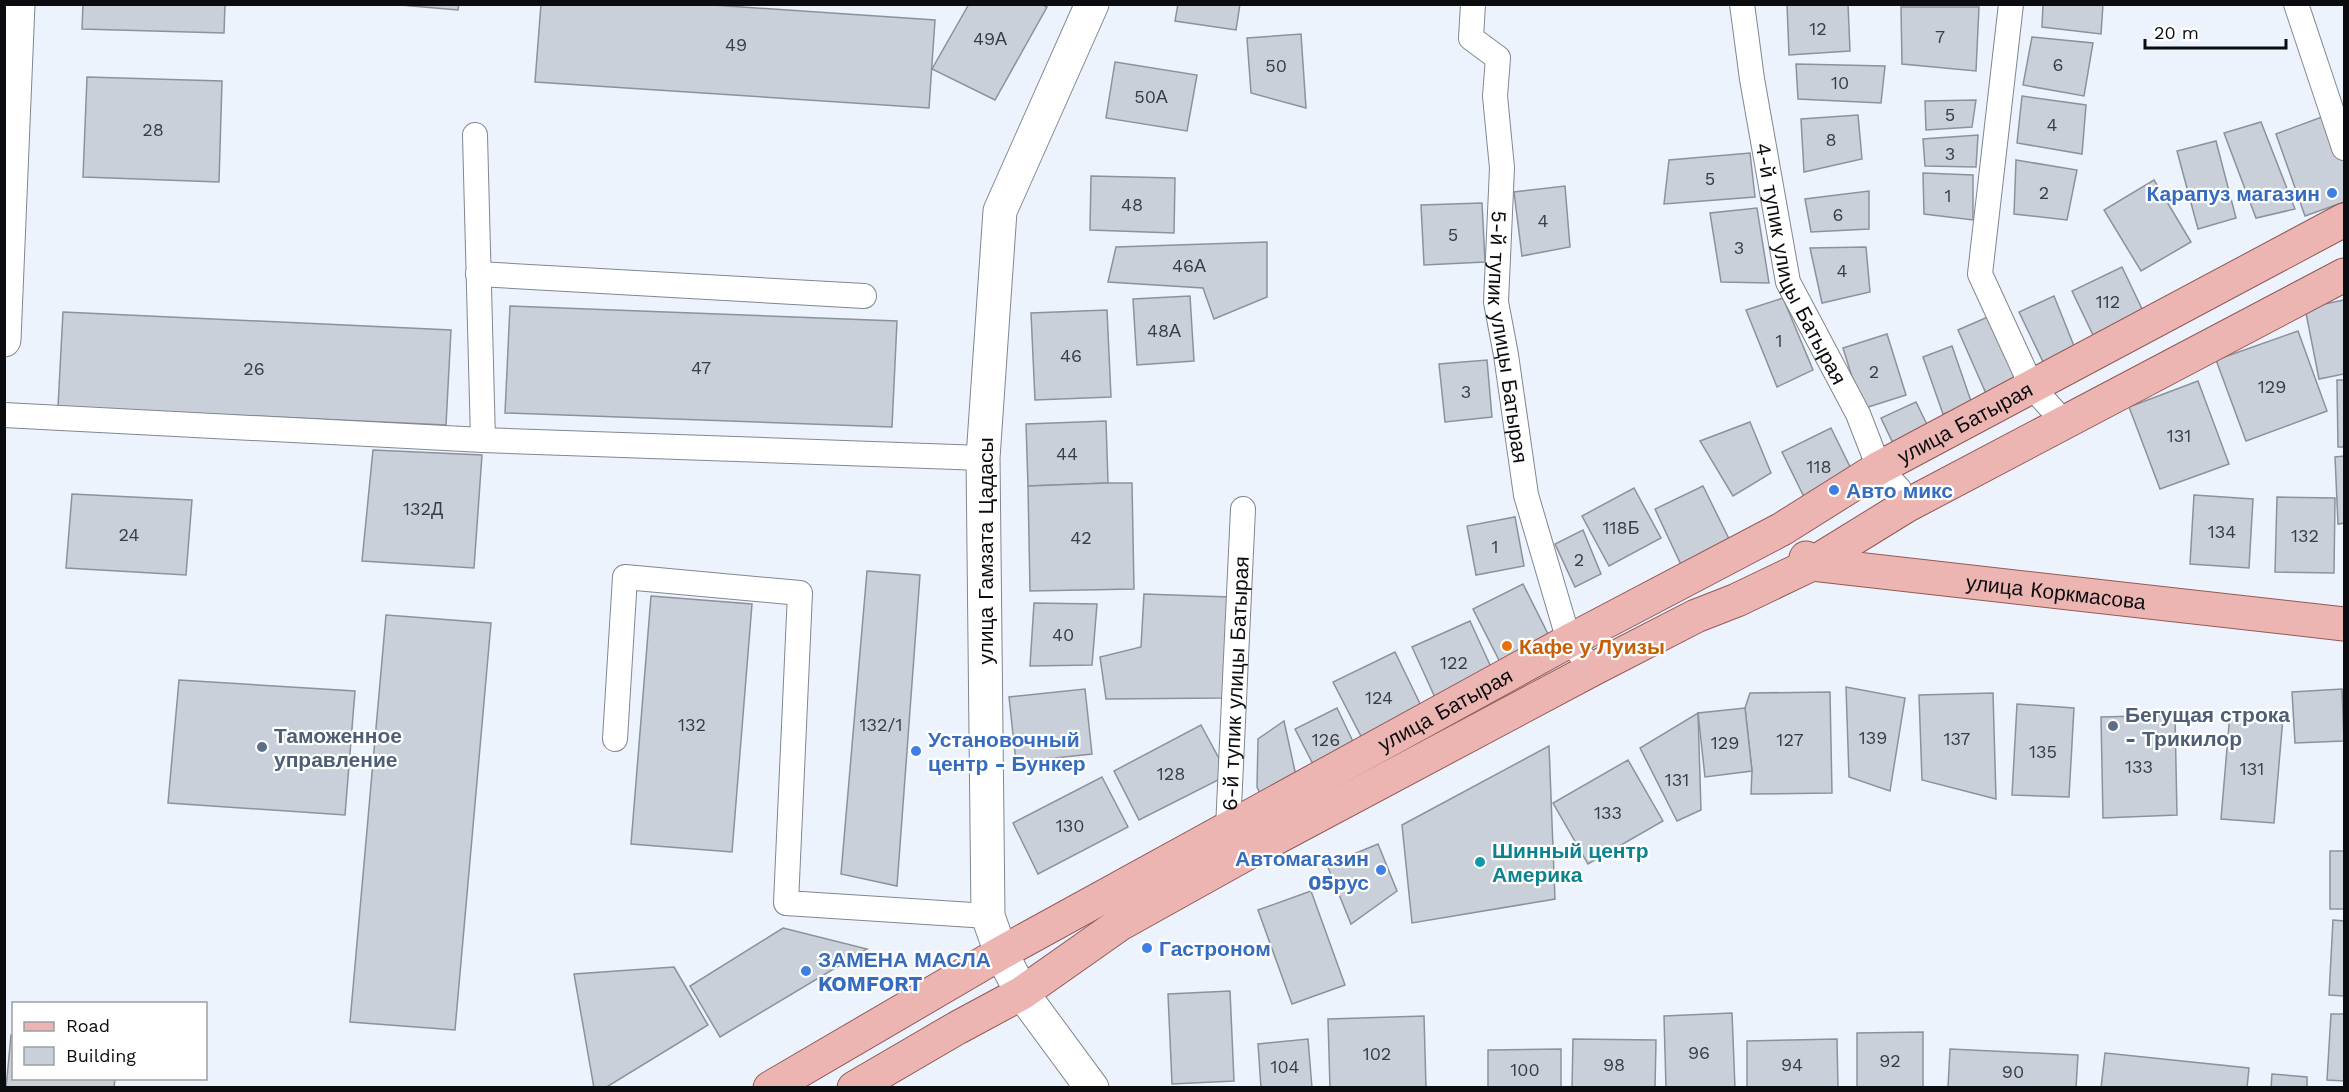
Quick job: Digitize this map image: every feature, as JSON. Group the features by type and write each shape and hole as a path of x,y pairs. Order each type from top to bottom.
{"main road":[{"name":"улица Батырая","path":"854,1088 1022,993 1235,842 1569,641 1782,529 1879,468 2344,220"},
{"name":"улица Батырая","path":"770,1088 1001,953 1593,669 1696,616 1737,600 1812,564 1906,506 2344,275"},
{"path":"1782,529 1812,564"},
{"name":"улица Коркмасова","path":"1812,564 2344,624"}],"street":[{"name":"улица Гамзата Цадасы","path":"1092,4 1000,211 983,458 988,916 1001,953 1022,993 1092,1088"},
{"path":"4,340 13,21"}],"lane":[{"name":"5-й тупик улицы Батырая","path":"1473,4 1472,38 1498,58 1496,96 1502,168 1496,302 1526,495 1569,641 1593,669"},
{"name":"4-й тупик улицы Батырая","path":"1742,4 1752,79 1788,282 1858,414 1879,468 1899,489 1906,506"},
{"path":"2011,4 1980,274 2032,387 2054,411 2059,425"},
{"path":"2296,4 2344,148"},
{"path":"474,135 483,440"},
{"path":"478,274 864,296"},
{"path":"4,415 483,440 983,458"},
{"name":"6-й тупик улицы Батырая","path":"1235,842 1243,509"},
{"path":"615,739 625,576 800,593 786,903 988,916"}],"building":[{"path":"83,4 225,4 224,33 82,29"},
{"path":"388,4 459,4 458,10"},
{"path":"541,4 698,4 935,20 929,108 535,82"},
{"path":"969,4 1041,4 1047,7 995,100 932,69"},
{"path":"1178,4 1240,4 1236,30 1175,21"},
{"path":"1787,4 1848,4 1850,51 1789,55"},
{"path":"2043,4 2103,4 2101,34 2042,27"},
{"path":"1901,7 1979,7 1976,71 1902,64"},
{"path":"1301,34 1306,108 1251,93 1247,38"},
{"path":"2032,37 2093,43 2084,96 2023,85"},
{"path":"1115,62 1197,75 1187,131 1106,118"},
{"path":"1796,64 1885,66 1881,103 1798,99"},
{"path":"87,77 222,81 219,182 83,177"},
{"path":"2022,96 2086,105 2082,154 2017,143"},
{"path":"1976,100 1972,127 1926,130 1925,101"},
{"path":"2330,114 2344,155 2344,202 2305,216 2276,134"},
{"path":"1858,115 1862,159 1804,172 1801,119"},
{"path":"2261,122 2295,209 2256,218 2224,133"},
{"path":"1978,135 1976,167 1925,166 1923,139"},
{"path":"2216,141 2236,218 2198,229 2177,151"},
{"path":"1750,153 1755,197 1664,204 1669,160"},
{"path":"2016,160 2077,170 2067,220 2014,214"},
{"path":"1923,173 1973,175 1973,220 1924,214"},
{"path":"1091,176 1175,178 1174,233 1090,230"},
{"path":"2154,180 2191,242 2141,271 2104,210"},
{"path":"1565,186 1570,247 1522,256 1514,192"},
{"path":"1869,191 1869,229 1811,232 1805,199"},
{"path":"1482,203 1485,262 1424,265 1421,205"},
{"path":"1757,208 1769,283 1721,282 1710,213"},
{"path":"1267,242 1267,297 1214,319 1203,288 1108,282 1116,247"},
{"path":"1866,247 1870,292 1822,303 1810,248"},
{"path":"2122,267 2143,311 2093,335 2072,291"},
{"path":"1190,296 1194,361 1137,365 1133,299"},
{"path":"2054,296 2076,351 2046,368 2019,312"},
{"path":"1783,298 1813,370 1777,387 1746,310"},
{"path":"2344,300 2344,374 2319,379 2305,308"},
{"path":"510,306 897,321 892,427 505,413"},
{"path":"1107,310 1111,397 1035,400 1031,313"},
{"path":"63,312 451,330 446,425 58,407"},
{"path":"1990,316 2020,385 1988,398 1958,330"},
{"path":"2298,331 2327,411 2246,441 2216,360"},
{"path":"1887,334 1906,395 1862,409 1843,348"},
{"path":"1952,346 1972,404 1943,414 1923,357"},
{"path":"1487,360 1492,417 1445,422 1439,364"},
{"path":"2337,380 2344,380 2344,447 2338,447"},
{"path":"2198,381 2229,464 2160,489 2129,407"},
{"path":"1916,402 1936,443 1901,460 1881,418"},
{"path":"1106,421 1108,483 1028,486 1026,424"},
{"path":"1750,422 1771,473 1733,496 1700,441"},
{"path":"1831,428 1856,479 1807,503 1782,452"},
{"path":"373,450 482,455 474,568 362,561"},
{"path":"2344,456 2344,523 2338,524 2335,457"},
{"path":"1132,483 1134,589 1030,591 1028,486"},
{"path":"1703,486 1732,545 1683,569 1655,509"},
{"path":"1634,488 1661,538 1609,566 1582,516"},
{"path":"72,494 192,500 186,575 66,568"},
{"path":"2194,495 2253,499 2249,568 2190,564"},
{"path":"2277,497 2335,498 2334,573 2275,572"},
{"path":"1515,517 1524,566 1476,575 1467,526"},
{"path":"1583,530 1601,574 1575,587 1555,544"},
{"path":"867,571 920,575 897,886 841,874"},
{"path":"1523,584 1551,640 1501,664 1473,609"},
{"path":"1144,594 1230,597 1225,698 1106,699 1100,657 1141,647"},
{"path":"651,596 752,604 732,852 631,844"},
{"path":"1034,603 1097,604 1092,665 1030,666"},
{"path":"386,615 491,623 455,1030 350,1022"},
{"path":"1470,621 1496,678 1438,704 1412,647"},
{"path":"1395,652 1424,712 1364,742 1333,682"},
{"name":"Таможенное управление","path":"179,680 355,691 345,815 168,803"},
{"path":"1846,687 1905,698 1890,791 1849,777"},
{"path":"1085,689 1092,754 1016,762 1009,697"},
{"path":"2342,689 2344,741 2295,743 2292,692"},
{"path":"1830,692 1832,793 1751,794 1752,771 1745,708 1750,693"},
{"path":"1993,693 1996,799 1922,780 1919,695"},
{"path":"2017,704 2074,708 2069,797 2012,795"},
{"path":"1337,708 1357,750 1316,770 1295,729"},
{"path":"1745,708 1752,771 1705,777 1698,713"},
{"path":"1698,713 1701,810 1677,821 1640,748"},
{"path":"2230,713 2283,717 2274,823 2221,819"},
{"path":"2175,715 2177,815 2103,818 2101,717"},
{"path":"1284,721 1296,776 1262,798 1257,787 1258,739"},
{"path":"1201,725 1228,775 1139,820 1114,771"},
{"name":"Шинный центр Америка","path":"1549,746 1555,899 1412,923 1402,825"},
{"path":"1628,760 1663,821 1588,864 1553,803"},
{"path":"1102,777 1128,827 1038,874 1013,823"},
{"path":"1378,844 1397,891 1351,924 1327,865"},
{"path":"2330,851 2344,851 2344,909 2330,909"},
{"path":"1311,891 1345,985 1292,1004 1258,910"},
{"path":"2333,920 2344,921 2344,996 2329,995"},
{"path":"783,928 867,949 720,1037 690,986"},
{"path":"674,967 708,1025 605,1088 594,1088 574,974"},
{"path":"1230,991 1234,1081 1172,1084 1168,994"},
{"path":"1732,1013 1735,1088 1666,1088 1664,1016"},
{"path":"2331,1014 2344,1014 2344,1081 2327,1080"},
{"path":"1424,1016 1426,1088 1330,1088 1328,1019"},
{"path":"1923,1032 1923,1088 1857,1088 1857,1033"},
{"path":"11,1035 12,1080 115,1080 114,1088 6,1088"},
{"path":"1308,1039 1312,1088 1261,1088 1258,1044"},
{"path":"1573,1039 1656,1040 1655,1088 1572,1088"},
{"path":"1837,1039 1838,1088 1747,1088 1747,1041"},
{"path":"1561,1049 1561,1088 1488,1088 1488,1050"},
{"path":"1950,1049 2078,1055 2076,1088 1948,1088"},
{"path":"2105,1053 2249,1068 2247,1088 2101,1088"},
{"path":"2272,1074 2307,1077 2307,1088 2271,1088"}],"place":[{"name":"Карапуз магазин","path":"2332,193"},
{"name":"Авто микс","path":"1834,490"},
{"name":"Кафе у Луизы","path":"1507,646"},
{"name":"Бегущая строка - Трикилор","path":"2113,726"},
{"name":"Таможенное управление","path":"262,747"},
{"name":"Установочный центр - Бункер","path":"916,751"},
{"name":"Шинный центр Америка","path":"1480,862"},
{"name":"Автомагазин 05рус","path":"1381,870"},
{"name":"Гастроном","path":"1147,948"},
{"name":"ЗАМЕНА МАСЛА KOMFORT","path":"806,971"}]}
